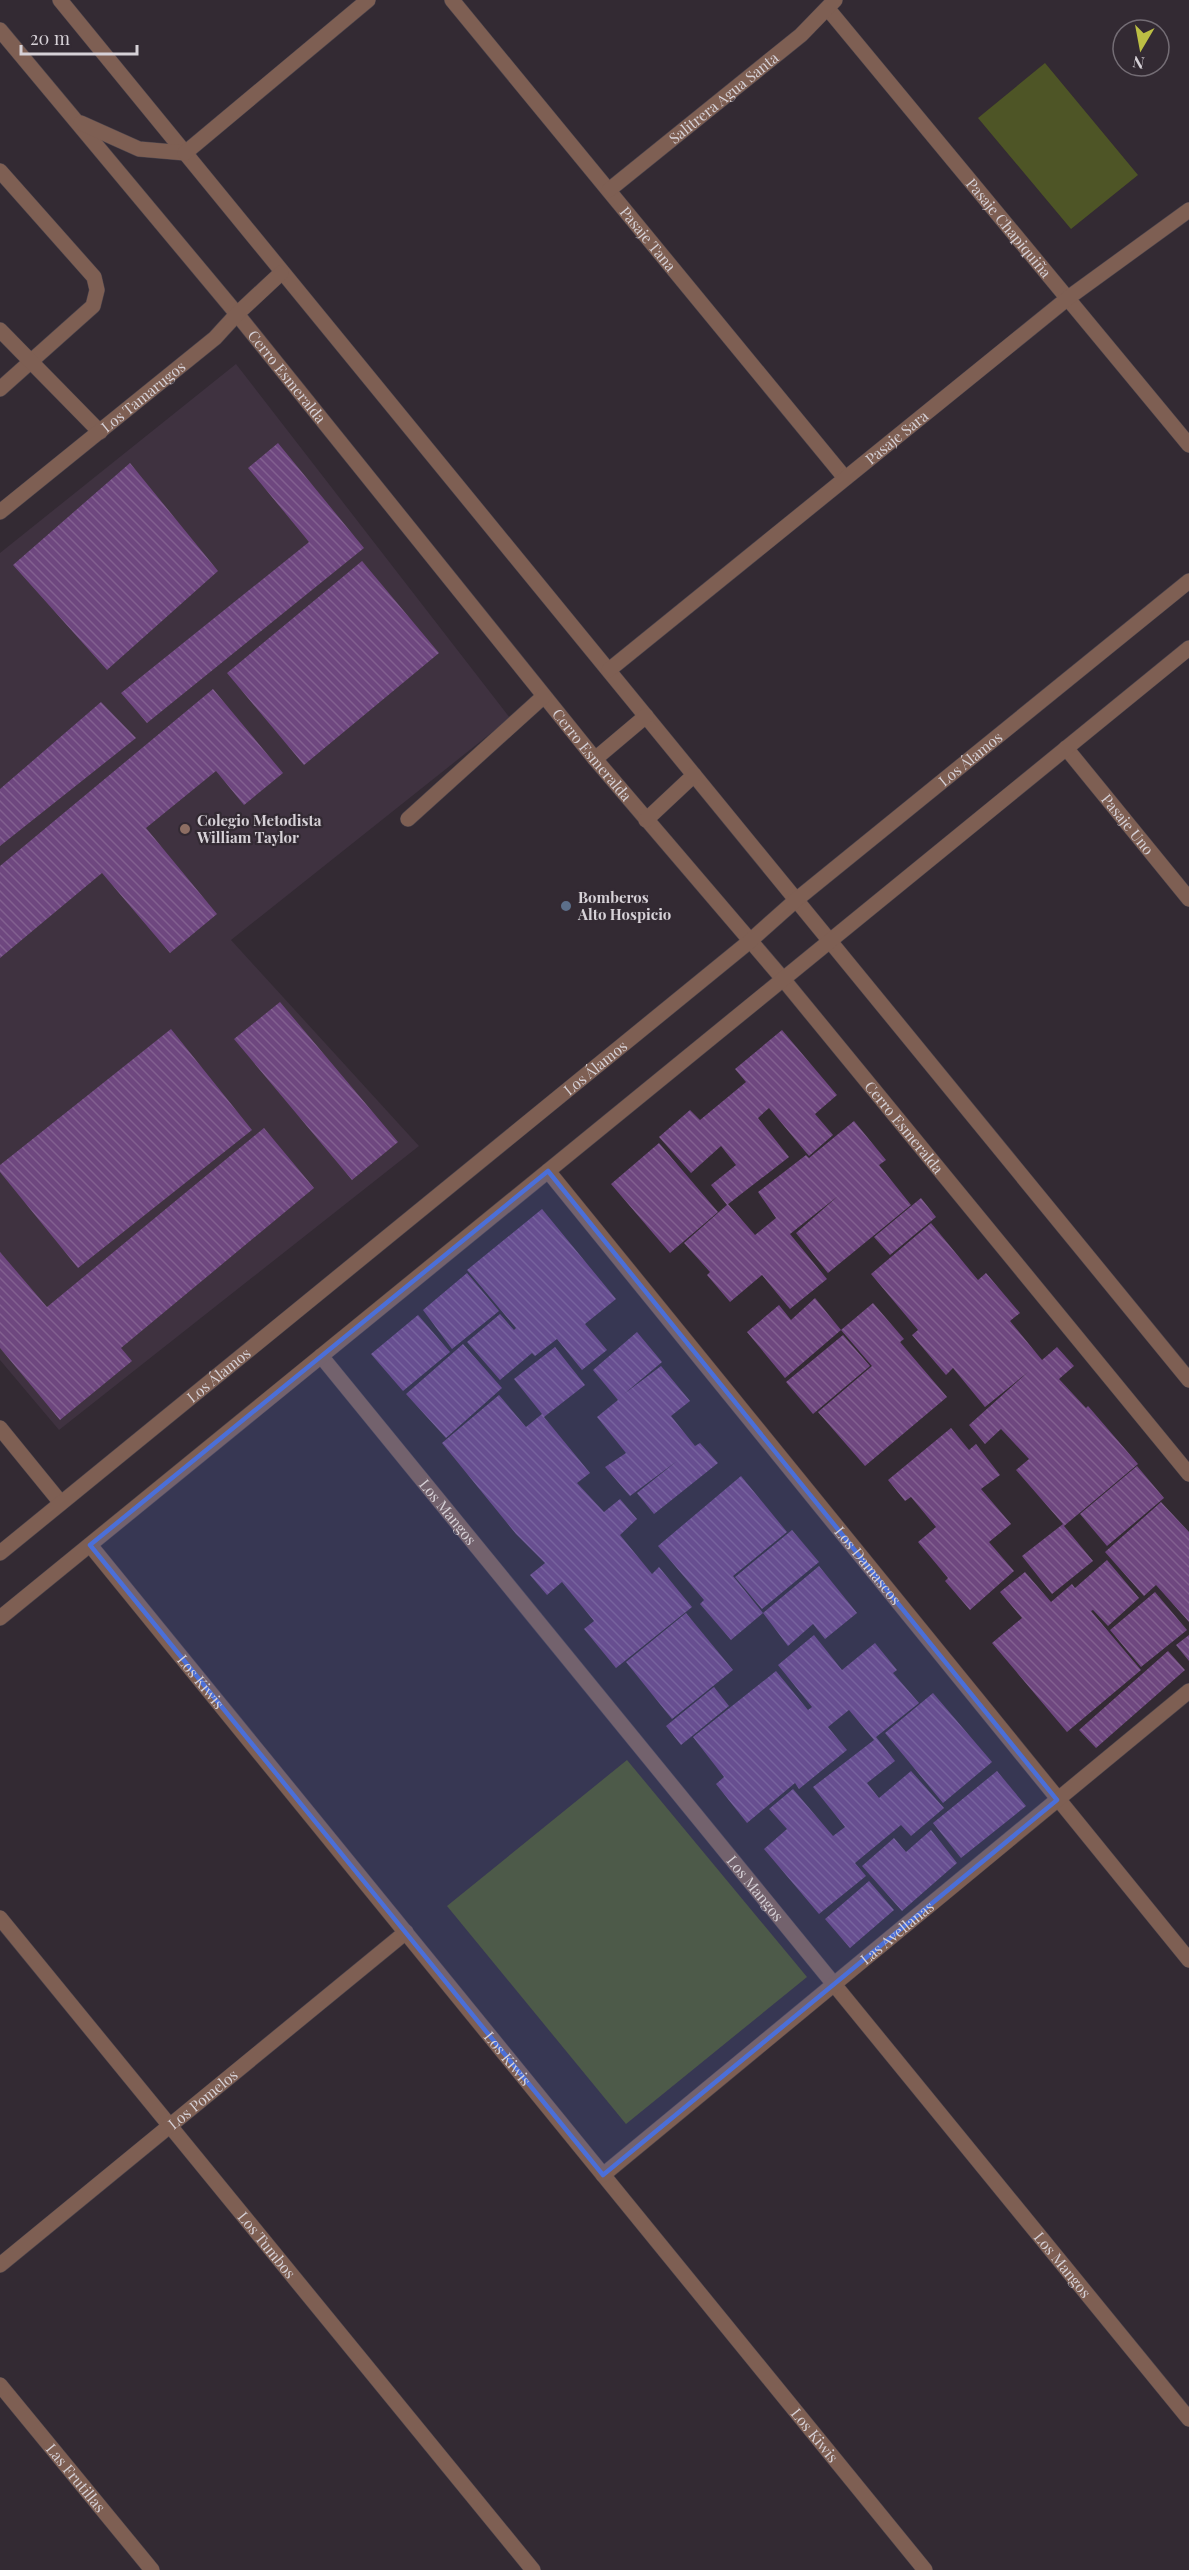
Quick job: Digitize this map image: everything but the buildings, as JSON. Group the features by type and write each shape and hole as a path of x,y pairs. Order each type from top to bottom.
{"street":[{"path":"60,0 281,273 609,670 1189,1380"},
{"path":"76,121 139,149 185,153 368,0"},
{"name":"Pasaje Tana","path":"452,0 845,478"},
{"name":"Salitrera Agua Santa","path":"609,190 801,35 831,4"},
{"name":"Pasaje Chapiquiña","path":"831,4 1189,445"},
{"name":"Cerro Esmeralda","path":"0,30 237,314 595,759 783,979 1189,1474"},
{"path":"0,171 94,278 96,284 93,306 0,389"},
{"name":"Pasaje Sara","path":"609,670 1068,298 1189,210"},
{"name":"Los Tamarugos","path":"0,512 215,338 281,273"},
{"path":"0,330 100,432"},
{"name":"Los Álamos","path":"0,1553 1189,581"},
{"path":"0,1618 1189,648"},
{"path":"408,819 544,696"},
{"path":"595,759 646,716"},
{"name":"Pasaje Uno","path":"1066,748 1189,899"},
{"path":"646,820 694,775"},
{"name":"Los Damascos","path":"548,1172 1189,1960"},
{"name":"Los Mangos","path":"321,1356 1189,2419"},
{"path":"0,1428 61,1503"},
{"name":"Los Kiwis","path":"90,1545 926,2570"},
{"name":"Las Avellanas","path":"603,2175 1189,1691"},
{"name":"Los Tumbos","path":"0,1918 534,2570"},
{"name":"Los Pomelos","path":"0,2265 406,1932"},
{"name":"Las Frutillas","path":"0,2385 152,2570"}],"highlighted area":[{"path":"548,1171 1057,1800 603,2175 90,1545"}],"shaded area":[{"name":"Colegio Metodista William Taylor","path":"236,364 510,718 231,940 419,1146 59,1430 0,1360 0,553"}],"green space":[{"path":"1045,63 1138,175 1071,229 978,118"},
{"path":"627,1760 807,1977 626,2124 447,1906"}],"place":[{"name":"Colegio Metodista William Taylor","path":"185,829"},
{"name":"Bomberos Alto Hospicio","path":"566,906"}]}
